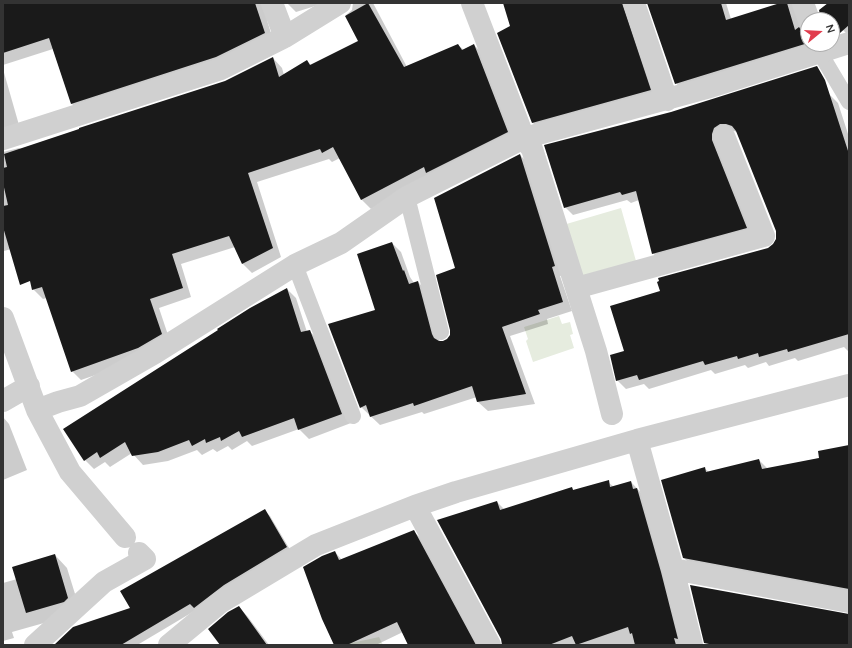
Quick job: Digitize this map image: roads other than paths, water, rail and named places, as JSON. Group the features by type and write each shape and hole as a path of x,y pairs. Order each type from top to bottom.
{"street":[{"path":"272,3 285,37"},
{"path":"3,139 221,69 285,37 340,3"},
{"path":"472,3 524,138 532,149 596,351 612,414"},
{"path":"634,3 666,100"},
{"path":"37,410 80,396 156,353 295,266 341,242 407,196 524,138 666,100 809,52"},
{"path":"576,288 764,236 724,136"},
{"path":"3,318 37,410 70,472 145,559 104,582 35,645"},
{"path":"169,645 221,602 316,545 415,506 456,492 637,440 849,385"},
{"path":"3,401 29,386"},
{"path":"637,440 673,569 692,645"},
{"path":"415,506 490,645"},
{"path":"673,569 849,602"}],"lane":[{"path":"820,52 849,102"},
{"path":"407,196 440,332"},
{"path":"295,266 353,416"}]}
